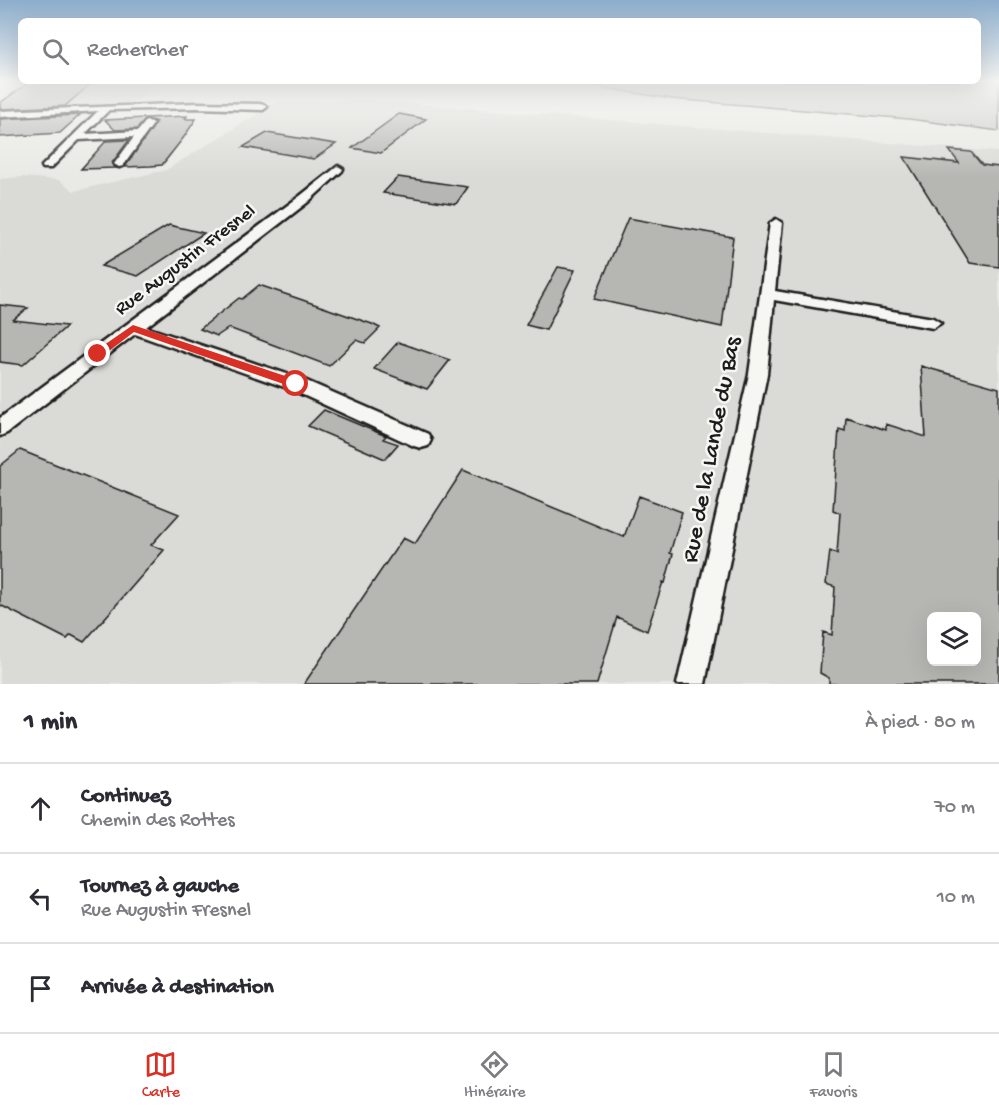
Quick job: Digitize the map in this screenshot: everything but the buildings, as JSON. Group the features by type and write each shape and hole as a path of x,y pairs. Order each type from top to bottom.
{"street":[{"path":"0,114 19,113"},
{"path":"47,166 100,113"},
{"path":"119,164 149,123"},
{"path":"76,137 142,134"},
{"name":"Rue Augustin Fresnel","path":"0,428 304,200 338,169"},
{"name":"Rue de la Lande du Bas","path":"691,684 758,374 776,223"},
{"path":"767,294 933,323"},
{"path":"133,328 296,384 421,440"}],"shaded area":[{"path":"0,113 94,113 88,115 0,120"},
{"path":"259,113 525,113 999,152 999,684 0,684 0,179 22,177 59,180 74,191 166,170"},
{"path":"837,113 999,113 999,131 909,119"}],"route":[{"path":"98,354 133,328 296,384"}]}
